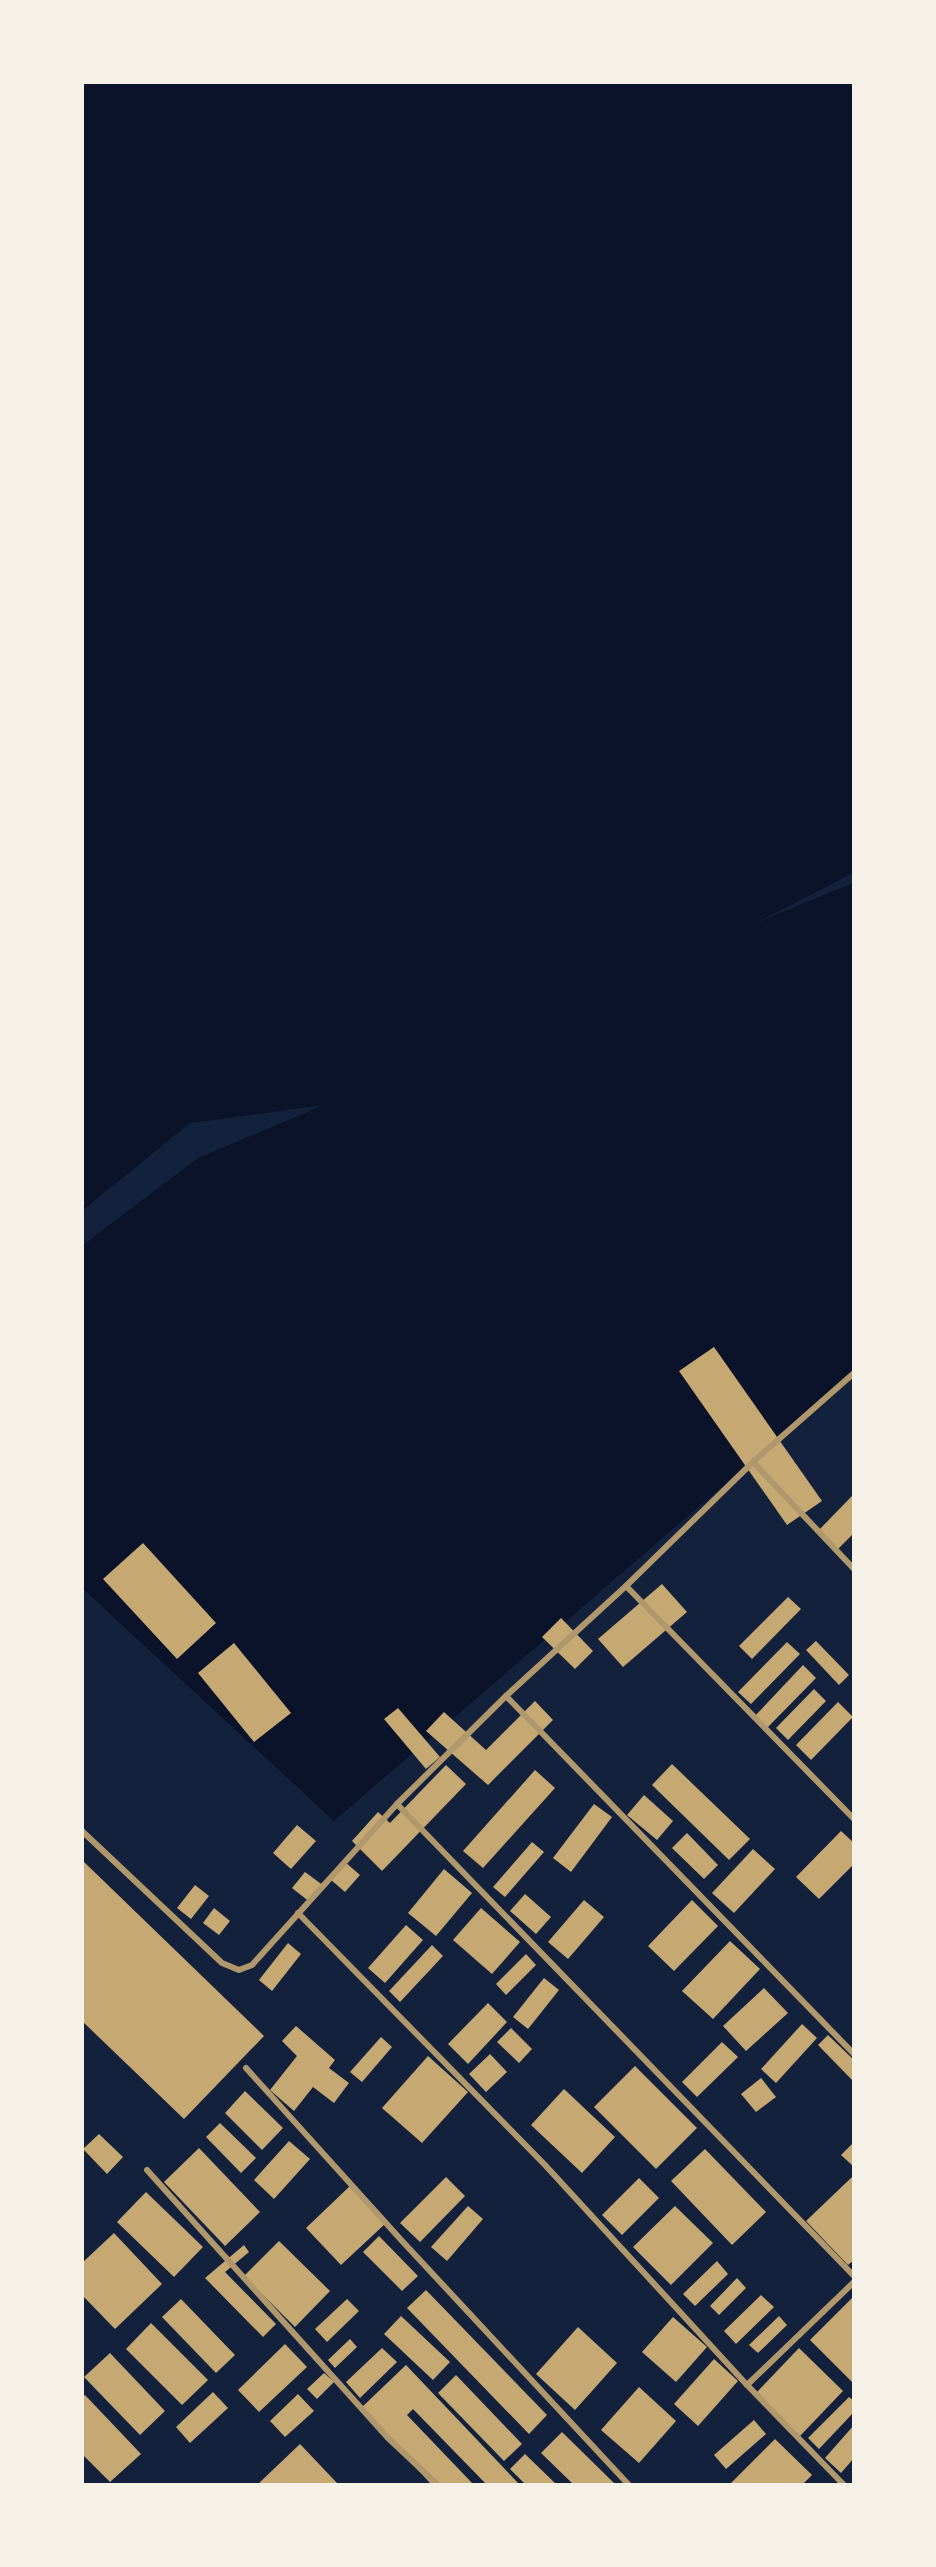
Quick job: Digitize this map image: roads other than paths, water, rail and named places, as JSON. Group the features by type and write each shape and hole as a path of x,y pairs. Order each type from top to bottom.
{"street":[{"path":"82,1831 222,1963 239,1970 252,1965 397,1804 506,1696 626,1586 753,1462 854,1373"},
{"path":"753,1462 854,1569"},
{"path":"626,1586 854,1819"},
{"path":"506,1696 854,2054"},
{"path":"397,1804 854,2276"},
{"path":"298,1913 537,2157 747,2385 843,2484"},
{"path":"246,2068 403,2242 628,2484"},
{"path":"147,2170 388,2438 437,2484"},
{"path":"747,2385 854,2282"}],"water":[{"path":"83,83 853,83 853,873 756,923 853,883 853,1374 334,1821 82,1588 83,1245 198,1158 324,1105 190,1123 83,1210"}]}
